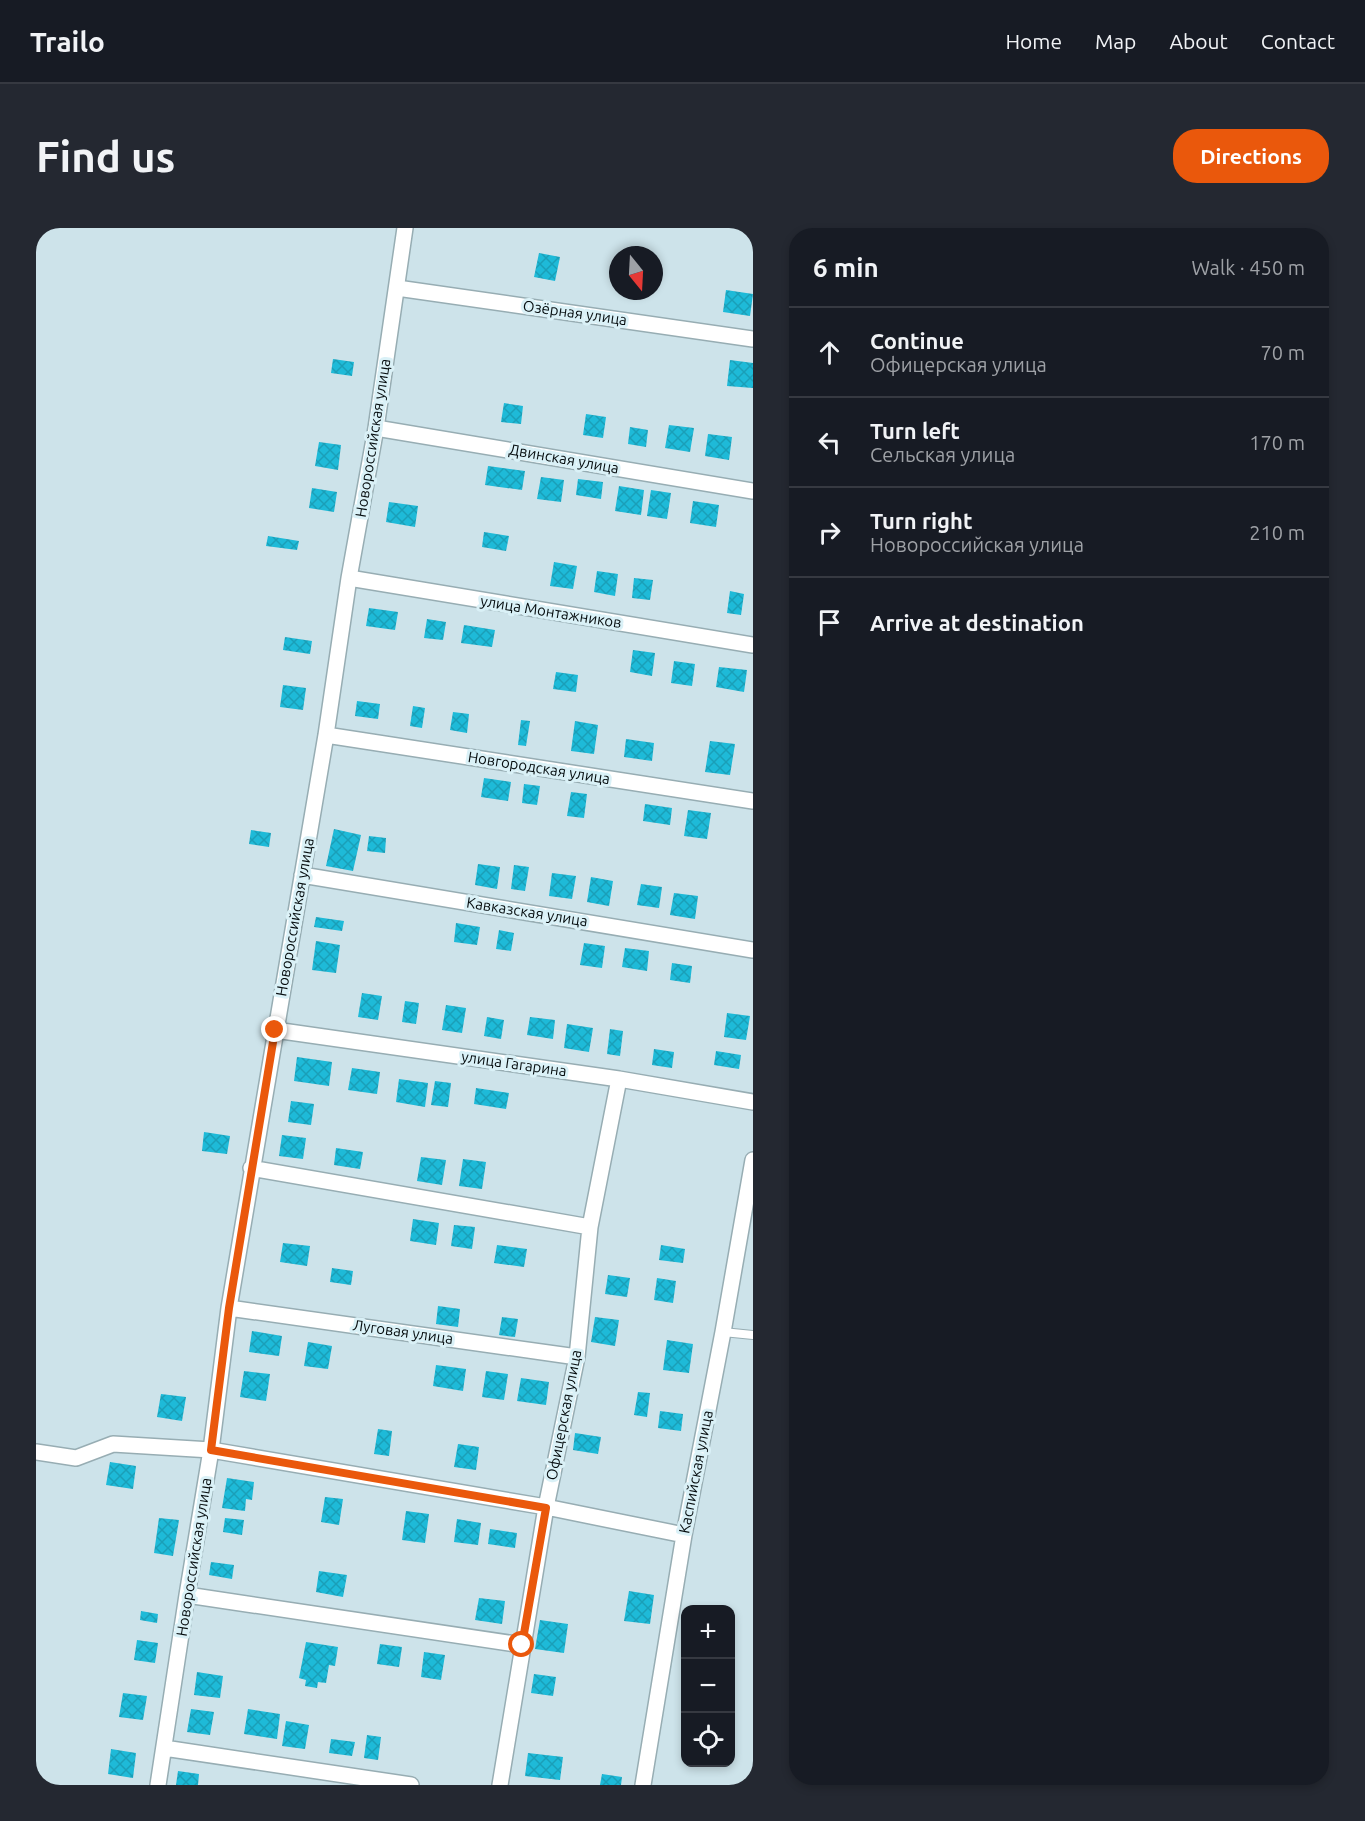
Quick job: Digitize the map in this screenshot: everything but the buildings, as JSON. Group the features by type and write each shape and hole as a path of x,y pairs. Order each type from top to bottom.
{"street":[{"name":"Новороссийская улица","path":"158,1785 211,1450 229,1308 251,1168 326,735 376,428 405,228"},
{"name":"Озёрная улица","path":"397,288 753,339"},
{"name":"Двинская улица","path":"376,428 753,491"},
{"name":"улица Монтажников","path":"350,578 753,645"},
{"name":"Новгородская улица","path":"326,735 753,801"},
{"name":"Кавказская улица","path":"302,875 753,950"},
{"name":"улица Гагарина","path":"275,1030 619,1079 753,1102"},
{"name":"Офицерская улица","path":"500,1785 546,1508 577,1357 590,1227 619,1079"},
{"name":"Каспийская улица","path":"643,1785 684,1535 753,1160"},
{"path":"251,1168 590,1227"},
{"name":"Луговая улица","path":"229,1308 577,1357"},
{"path":"36,1452 76,1458 113,1444 211,1450 546,1508 684,1535"},
{"path":"187,1594 522,1645"},
{"path":"164,1748 341,1780 411,1785"}],"lane":[{"path":"723,1332 753,1335"}],"route":[{"path":"275,1030 229,1308 211,1450 546,1508 522,1645"}]}
